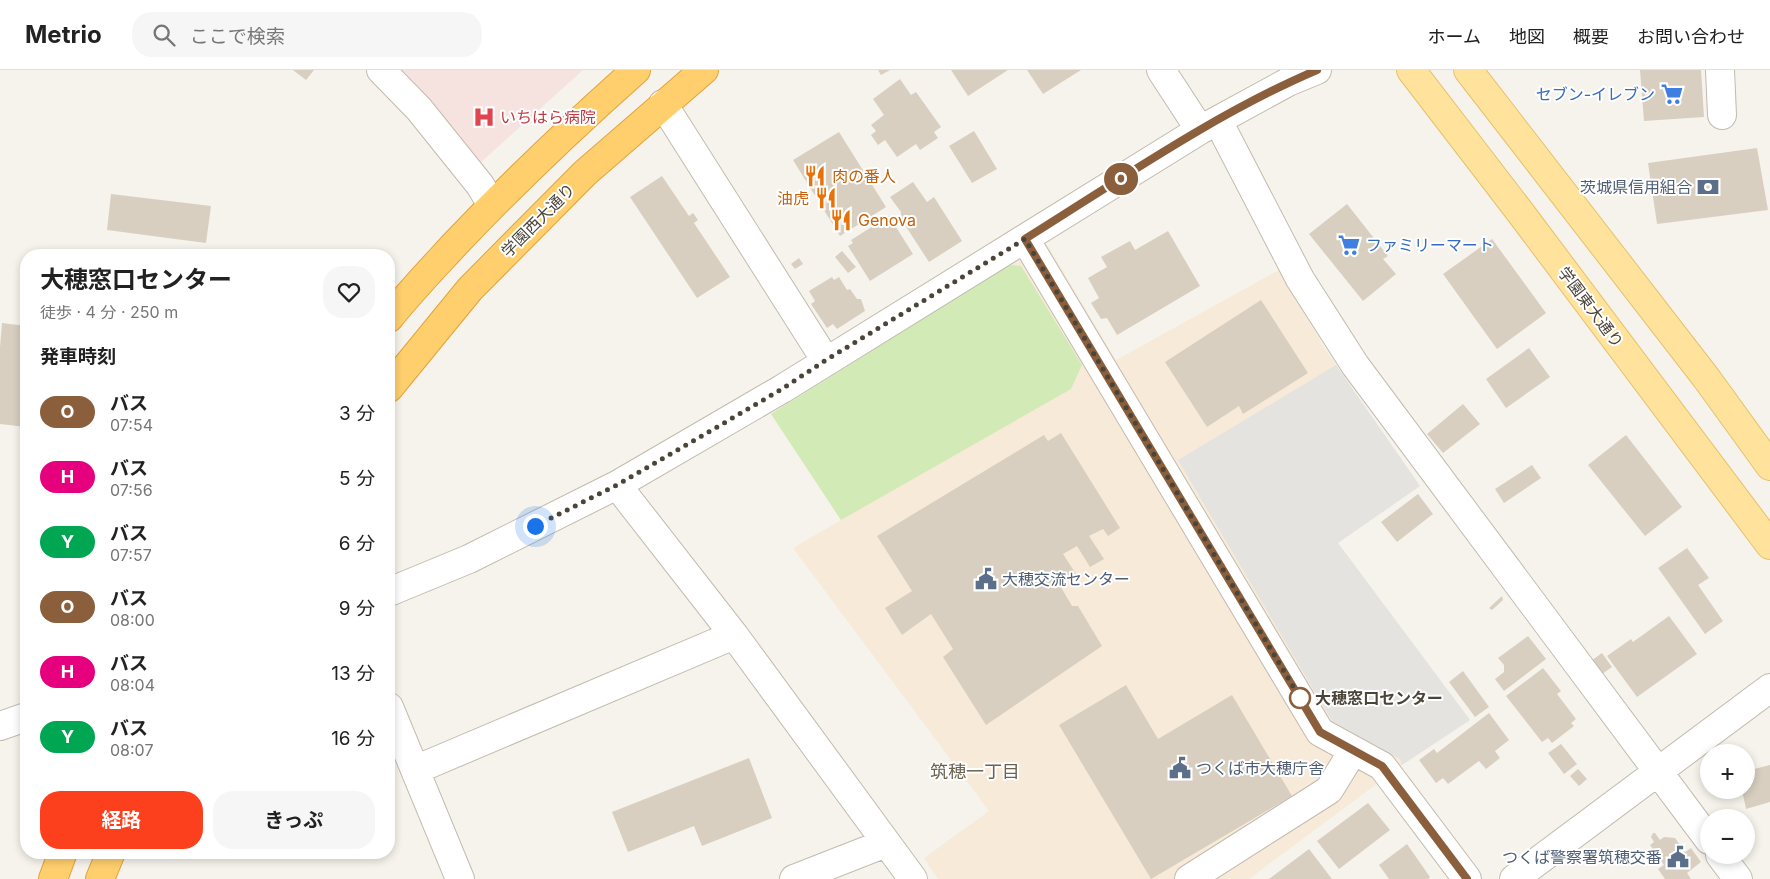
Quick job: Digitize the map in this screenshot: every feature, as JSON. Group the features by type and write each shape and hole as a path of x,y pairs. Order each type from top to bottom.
{"highway":[{"path":"395,310 406,296 492,205 584,116 636,70"},
{"name":"学園西大通り","path":"395,381 470,289 585,173 704,70"},
{"path":"52,879 60,859"},
{"path":"100,879 108,859"}],"main road":[{"name":"学園東大通り","path":"1411,70 1770,545"},
{"path":"1468,70 1707,379 1770,466"}],"street":[{"path":"381,70 420,109 480,185 492,205"},
{"path":"1161,70 1209,126 1300,279 1355,365 1700,828"},
{"path":"395,590 469,559 617,485 782,389 826,360 1209,126 1288,82 1317,70"},
{"path":"1720,70 1722,115"},
{"path":"663,104 826,360"},
{"path":"1025,239 1320,732 1382,766 1467,879"},
{"path":"617,485 734,635 913,879"},
{"path":"415,770 734,635"},
{"path":"1514,879 1770,688"},
{"path":"0,726 20,719"},
{"path":"395,722 460,879"},
{"path":"1189,879 1329,790 1353,750"},
{"path":"794,879 886,843"},
{"path":"1727,864 1738,879"}],"shaded area":[{"name":"いちはら病院","path":"394,70 583,70 479,164"},
{"path":"1046,243 1116,360 1279,270 1325,349 1420,486 1338,543 1470,720 1402,765 1249,879 938,879 924,858 989,811 793,548 841,520 771,414"},
{"path":"1336,365 1420,486 1338,543 1470,720 1402,765 1400,759 1332,721 1178,460"}],"green space":[{"path":"1009,265 1021,266 1082,365 1071,389 841,520 771,414"}],"building":[{"path":"293,70 314,70 306,80"},
{"path":"878,70 890,70 881,75"},
{"path":"951,70 1008,70 968,96"},
{"path":"1027,70 1081,70 1043,94"},
{"name":"セブン-イレブン","path":"1640,70 1701,70 1704,117 1644,121"},
{"path":"900,79 911,95 916,92 941,127 934,132 938,138 920,150 916,144 897,157 885,140 878,145 871,135 876,131 871,125 884,115 873,99"},
{"path":"974,131 997,169 972,183 949,146"},
{"path":"839,132 886,207 840,236 793,160"},
{"name":"茨城県信用組合","path":"1757,148 1768,210 1657,224 1648,163"},
{"path":"662,176 689,216 693,213 698,220 694,223 730,277 697,298 630,197"},
{"path":"913,182 927,202 934,197 962,241 929,262 901,219 901,212 890,197"},
{"path":"111,194 211,206 206,243 107,230"},
{"name":"ファミリーマート","path":"1347,204 1388,256 1383,259 1396,274 1363,301 1309,234"},
{"path":"889,216 913,254 870,281 848,246 853,243 851,240"},
{"path":"1168,231 1200,286 1117,335 1107,318 1101,319 1091,303 1099,298 1088,278 1107,267 1101,257 1130,241 1135,250"},
{"path":"1492,239 1546,313 1497,349 1443,274"},
{"path":"842,251 856,267 848,273 835,257"},
{"path":"799,258 803,264 795,269 791,264"},
{"path":"832,277 834,280 839,277 847,290 850,289 857,299 861,299 865,311 837,329 833,324 827,328 811,304 815,301 809,291"},
{"path":"1261,300 1308,373 1243,414 1239,406 1207,427 1165,362"},
{"path":"2,323 20,325 20,426 0,424 0,347"},
{"path":"1529,348 1550,377 1506,408 1486,379"},
{"path":"1463,404 1480,424 1443,453 1427,434"},
{"name":"大穂交流センター","path":"1061,433 1120,528 1108,536 1103,529 1089,536 1104,559 1090,567 1077,546 1063,554 1076,574 1059,584 1072,606 1078,606 1102,646 986,725 943,657 953,649 931,614 902,635 885,608 912,591 877,536 1044,435 1048,441"},
{"path":"1626,435 1682,507 1645,536 1588,465"},
{"path":"1532,465 1541,478 1504,503 1495,489"},
{"path":"1418,494 1433,514 1397,542 1381,522"},
{"path":"1687,548 1709,578 1698,585 1723,621 1705,634 1658,568"},
{"path":"1502,596 1503,600 1492,610 1489,608"},
{"path":"1669,616 1697,654 1637,697 1607,656 1631,639 1633,642"},
{"path":"1528,636 1546,659 1504,691 1495,679 1504,672 1504,665 1498,658"},
{"path":"1602,653 1612,667 1598,677 1588,663"},
{"path":"1543,668 1561,691 1557,694 1576,719 1571,723 1574,726 1552,743 1548,738 1542,742 1506,696"},
{"path":"1463,671 1489,707 1475,717 1449,682"},
{"name":"つくば市大穂庁舎","path":"1126,685 1158,739 1232,695 1292,796 1151,879 1059,725"},
{"path":"1489,713 1509,740 1495,751 1500,758 1486,769 1479,761 1448,784 1443,778 1436,783 1419,760 1434,749 1437,753"},
{"path":"1561,744 1577,764 1564,774 1548,753"},
{"path":"749,758 772,818 702,846 694,826 628,852 612,812"},
{"path":"1770,765 1770,802 1746,809 1744,799 1755,799 1755,769"},
{"path":"1578,769 1587,779 1579,786 1570,776"},
{"path":"1368,803 1390,830 1339,869 1317,841"},
{"name":"つくば警察署筑穂交番","path":"1655,833 1660,840 1664,837 1675,838 1685,852 1691,848 1700,863 1687,873 1691,879 1665,879 1658,869 1664,865 1650,845 1654,842 1651,837"},
{"path":"1407,844 1430,877 1428,879 1389,879 1379,865"},
{"path":"1309,849 1332,879 1269,879"}],"bus line":[{"name":"O","path":"1317,70 1288,82 1200,130 1025,239 1320,732 1382,766 1467,879"}],"place":[{"name":"セブン-イレブン","path":"1672,94"},
{"name":"いちはら病院","path":"484,117"},
{"name":"肉の番人","path":"815,176"},
{"name":"茨城県信用組合","path":"1708,187"},
{"name":"油虎","path":"826,198"},
{"name":"Genova","path":"841,220"},
{"name":"ファミリーマート","path":"1349,245"},
{"name":"大穂交流センター","path":"986,579"},
{"name":"大穂窓口センター","path":"1300,698"},
{"name":"つくば市大穂庁舎","path":"1180,768"},
{"name":"つくば警察署筑穂交番","path":"1678,857"}],"district":[{"name":"筑穂一丁目","path":"975,772"}],"route":[{"path":"535,526 617,485 695,440 782,389 826,360 1025,239 1300,698"}]}
